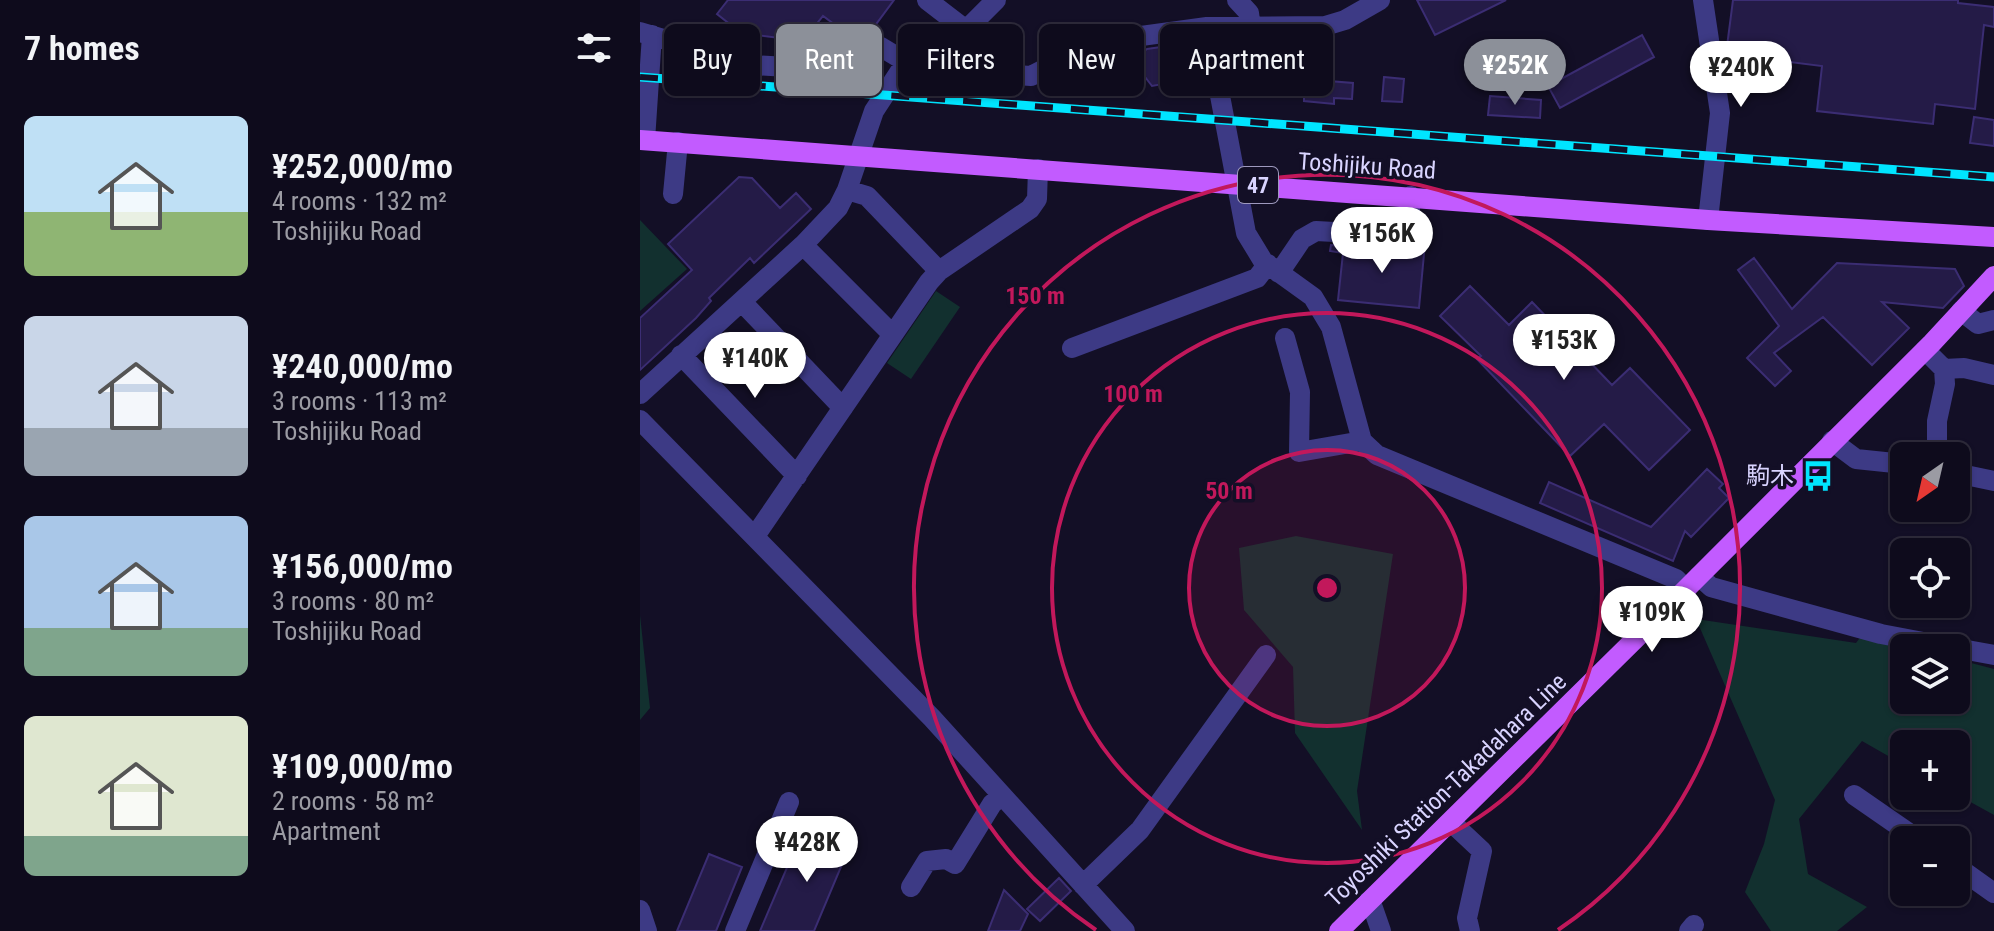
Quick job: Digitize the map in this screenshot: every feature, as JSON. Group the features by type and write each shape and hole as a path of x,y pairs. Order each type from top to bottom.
{"main road":[{"name":"Toshijiku Road","path":"642,140 1708,220 1994,237"},
{"name":"Toyoshiki Station-Takadahara Line","path":"1339,931 1693,583 1925,350 1994,276"}],"street":[{"path":"927,0 958,24"},
{"path":"972,24 996,0"},
{"path":"1237,0 1249,13 1250,24"},
{"path":"1332,24 1345,20 1378,0"},
{"path":"1703,0 1720,113 1708,220"},
{"path":"1023,75 1031,76 1097,42 1160,33"},
{"path":"642,140 646,34 752,65 819,66 881,47 898,57"},
{"path":"640,394 803,245 838,208 874,111 898,74"},
{"path":"1220,96 1246,233 1273,268 1313,297 1331,327 1362,441 1377,455 1676,579 1890,636"},
{"path":"673,194 678,142"},
{"path":"755,536 892,334 939,271 1030,209 1037,199 1038,169"},
{"path":"847,190 867,196 939,271"},
{"path":"1072,348 1257,278 1273,268 1302,239 1316,231 1408,236 1411,196"},
{"path":"803,245 892,334"},
{"path":"742,302 843,408"},
{"path":"1961,311 1978,324 1994,320"},
{"path":"1285,338 1300,392 1299,452 1362,441"},
{"path":"1925,350 1944,369 1945,384 1937,421 1937,442"},
{"path":"681,355 797,476"},
{"path":"1944,369 1964,368 1994,375"},
{"path":"640,420 932,718 1125,931"},
{"path":"1832,441 1856,459 1890,463"},
{"path":"1970,476 1994,481"},
{"path":"1970,651 1994,655"},
{"path":"1083,885 1140,830 1266,655"},
{"path":"1854,795 1899,826"},
{"path":"911,887 927,861 946,859 955,864 992,804 1001,796"},
{"path":"735,931 789,802"},
{"path":"1451,822 1482,851 1467,918 1470,931"},
{"path":"1970,876 1994,893"},
{"path":"1368,902 1381,931"},
{"path":"640,910 647,931"}],"green space":[{"path":"640,220 687,269 640,311"},
{"path":"936,291 960,307 911,379 887,363"},
{"path":"1296,536 1393,554 1357,791 1362,830 1295,733 1293,667 1244,610 1239,548"},
{"path":"640,615 650,708 640,720"},
{"path":"1696,619 1856,643 1862,635 1890,644 1890,714 1970,714 1970,663 1994,669 1994,815 1970,802 1970,730 1890,730 1890,757 1862,741 1799,819 1808,874 1867,907 1837,931 1771,931 1745,892 1764,844 1775,800"}],"building":[{"path":"728,0 894,0 876,24 834,24 823,16 817,24 776,24 776,38 760,35 760,24 730,24 717,14"},
{"path":"1417,0 1506,0 1435,35"},
{"path":"1733,0 1958,0 1958,3 1994,7 1994,27 1984,25 1975,109 1935,104 1933,124 1817,111 1822,66 1726,54"},
{"path":"1642,35 1654,57 1560,108 1548,86"},
{"path":"1160,47 1160,85 1152,86 1144,76 1144,51"},
{"path":"1384,77 1404,79 1402,102 1382,101"},
{"path":"1333,81 1353,83 1352,99 1334,98 1334,104 1304,101 1304,96 1333,96"},
{"path":"1490,96 1541,100 1540,118 1488,115"},
{"path":"1974,117 1994,120 1994,146 1970,143"},
{"path":"739,177 752,178 780,208 796,193 811,209 754,263 750,258 709,298 711,301 696,318 640,370 640,318 692,270 668,244"},
{"path":"1425,243 1419,308 1338,300 1343,253 1330,251 1331,245 1407,249"},
{"path":"1754,258 1792,309 1837,263 1955,269 1964,286 1943,308 1882,302 1909,328 1872,365 1823,317 1774,353 1791,371 1775,386 1747,358 1779,326 1738,270"},
{"path":"1470,286 1509,325 1532,302 1612,385 1630,368 1690,430 1649,470 1604,424 1570,456 1477,359 1481,356 1440,316"},
{"path":"1707,469 1723,484 1719,488 1729,498 1691,537 1685,531 1673,561 1540,503 1549,482 1651,527"},
{"path":"819,829 851,843 814,931 760,931 800,837 813,842"},
{"path":"709,854 742,867 716,931 677,931"},
{"path":"1059,878 1071,891 1040,921 1027,909"},
{"path":"1004,890 1028,914 1020,931 988,931"}],"railway":[{"path":"640,77 1994,177"}],"place":[{"name":"駒木","path":"1818,476"}]}
